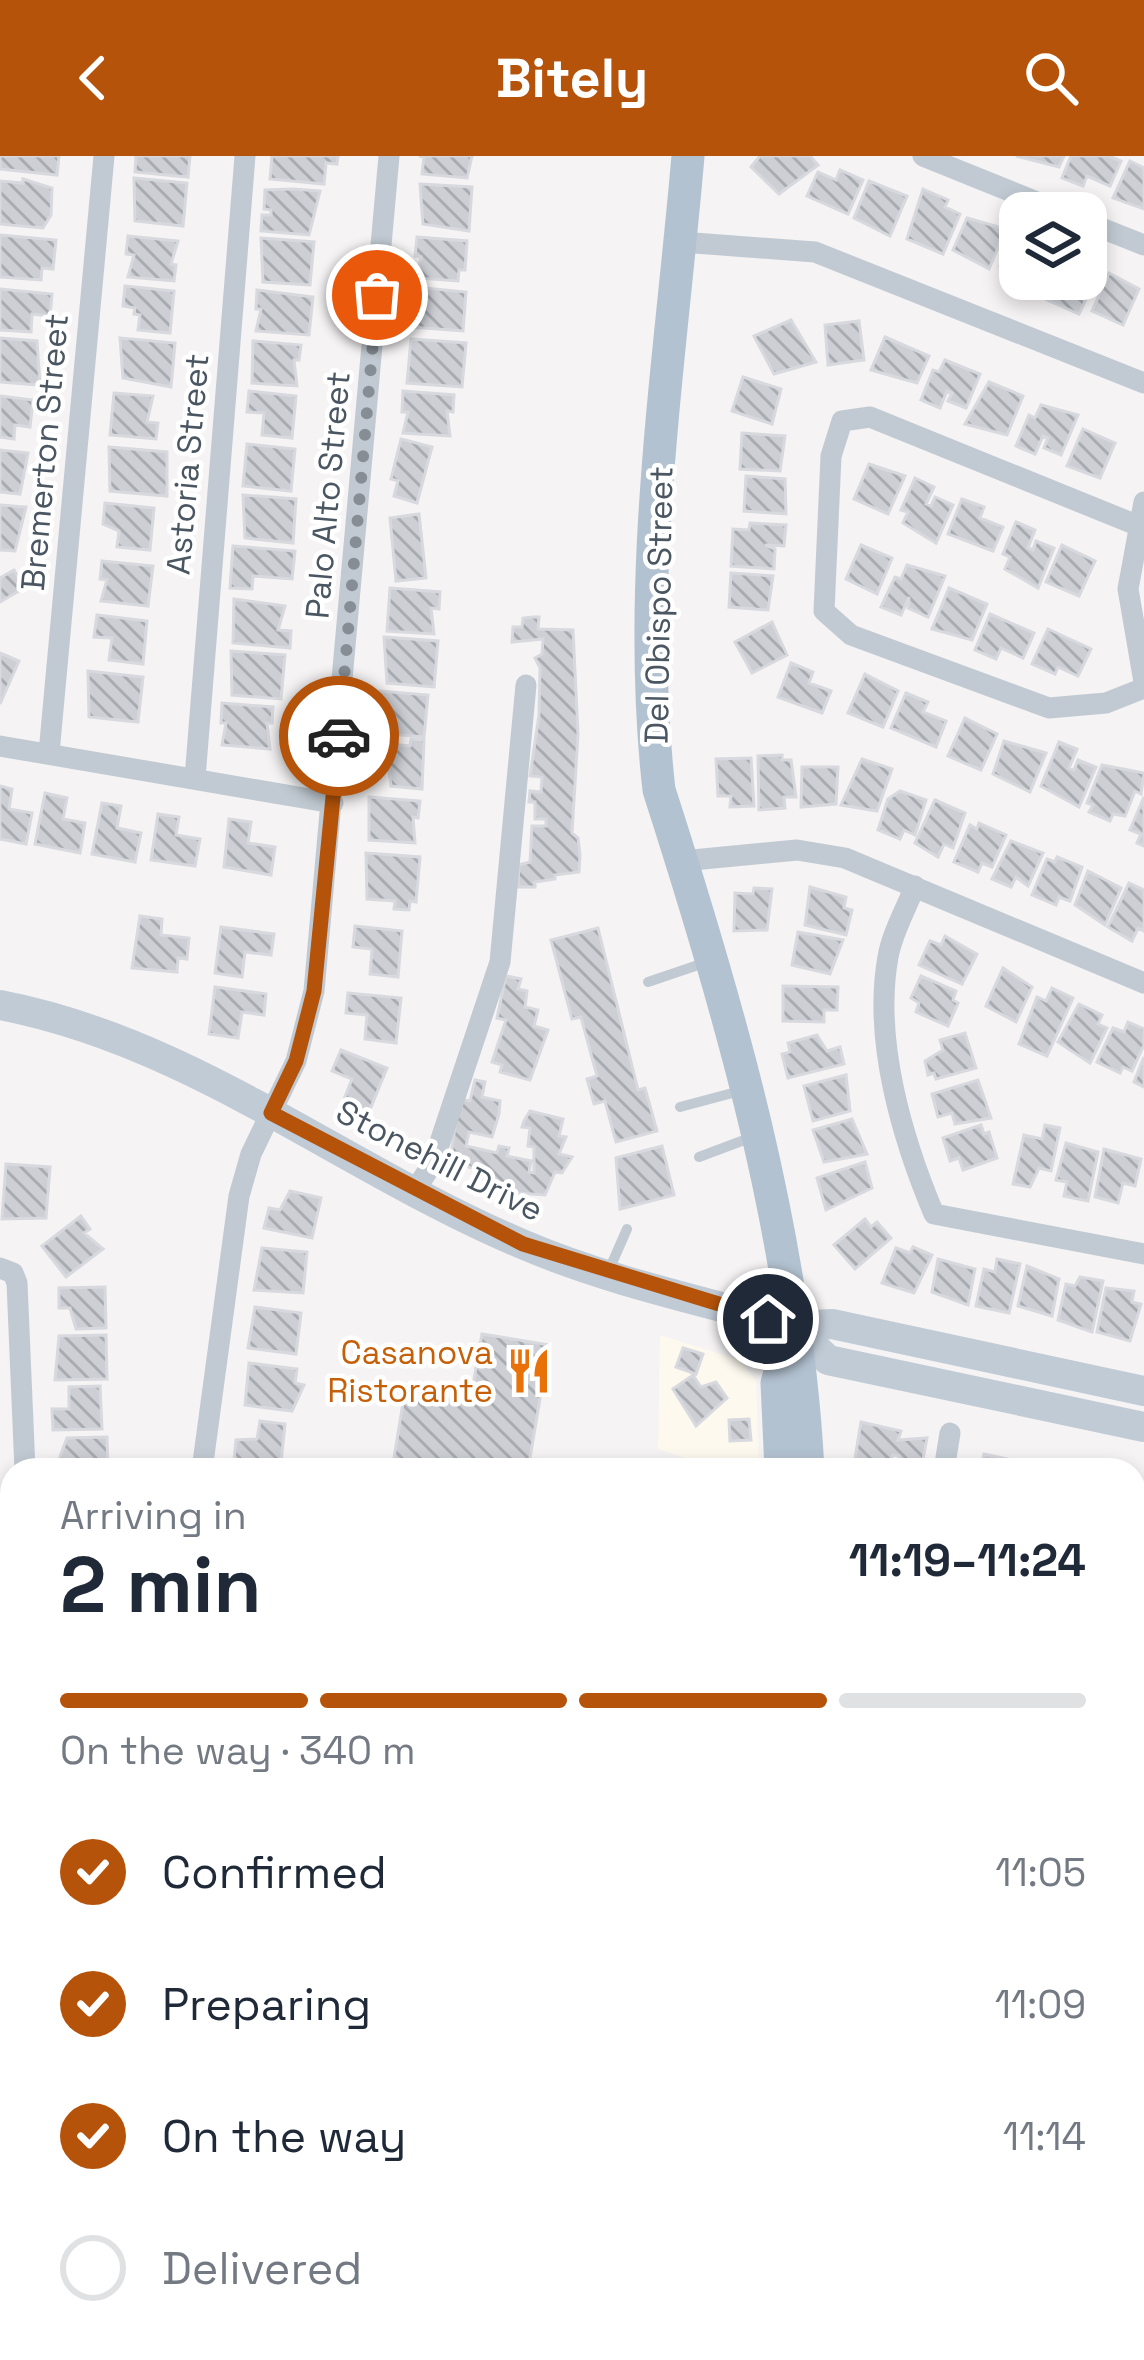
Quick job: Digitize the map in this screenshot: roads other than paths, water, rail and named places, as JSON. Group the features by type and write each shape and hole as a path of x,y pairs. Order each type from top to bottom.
{"main road":[{"name":"Del Obispo Street","path":"688,156 660,442 652,671 659,790 758,1135 793,1326 807,1458"},
{"name":"Stonehill Drive","path":"0,1005 119,1037 201,1072 523,1244 793,1326 832,1324 1144,1391"},
{"name":"Del Obispo Street","path":"780,1458 777,1383 793,1326"},
{"name":"Stonehill Drive","path":"793,1326 828,1360 1144,1427"}],"street":[{"name":"Bremerton Street","path":"49,753 104,156"},
{"name":"Astoria Street","path":"195,778 245,156"},
{"name":"Palo Alto Street","path":"204,1458 239,1196 296,1061 314,991 388,156"},
{"path":"923,156 1012,192"},
{"path":"1107,230 1144,245"},
{"path":"681,242 815,252 1144,383"},
{"path":"1139,526 870,416 842,421 831,456 824,611 850,635 1049,708 1106,703 1144,685 1128,590 1144,502"},
{"path":"415,1190 433,1163 500,962 526,685"},
{"path":"0,746 333,803"},
{"path":"682,861 797,850 845,858 1144,983"},
{"path":"915,886 888,953 884,1008 908,1150 934,1214 1144,1254"},
{"path":"0,1268 14,1273 17,1283 24,1458"},
{"path":"946,1458 950,1433"}],"lane":[{"path":"649,982 710,961"},
{"path":"680,1107 745,1089"},
{"path":"700,1157 758,1135"},
{"path":"608,1272 627,1229"}],"place":[{"name":"Casanova Ristorante","path":"529,1371"}]}
